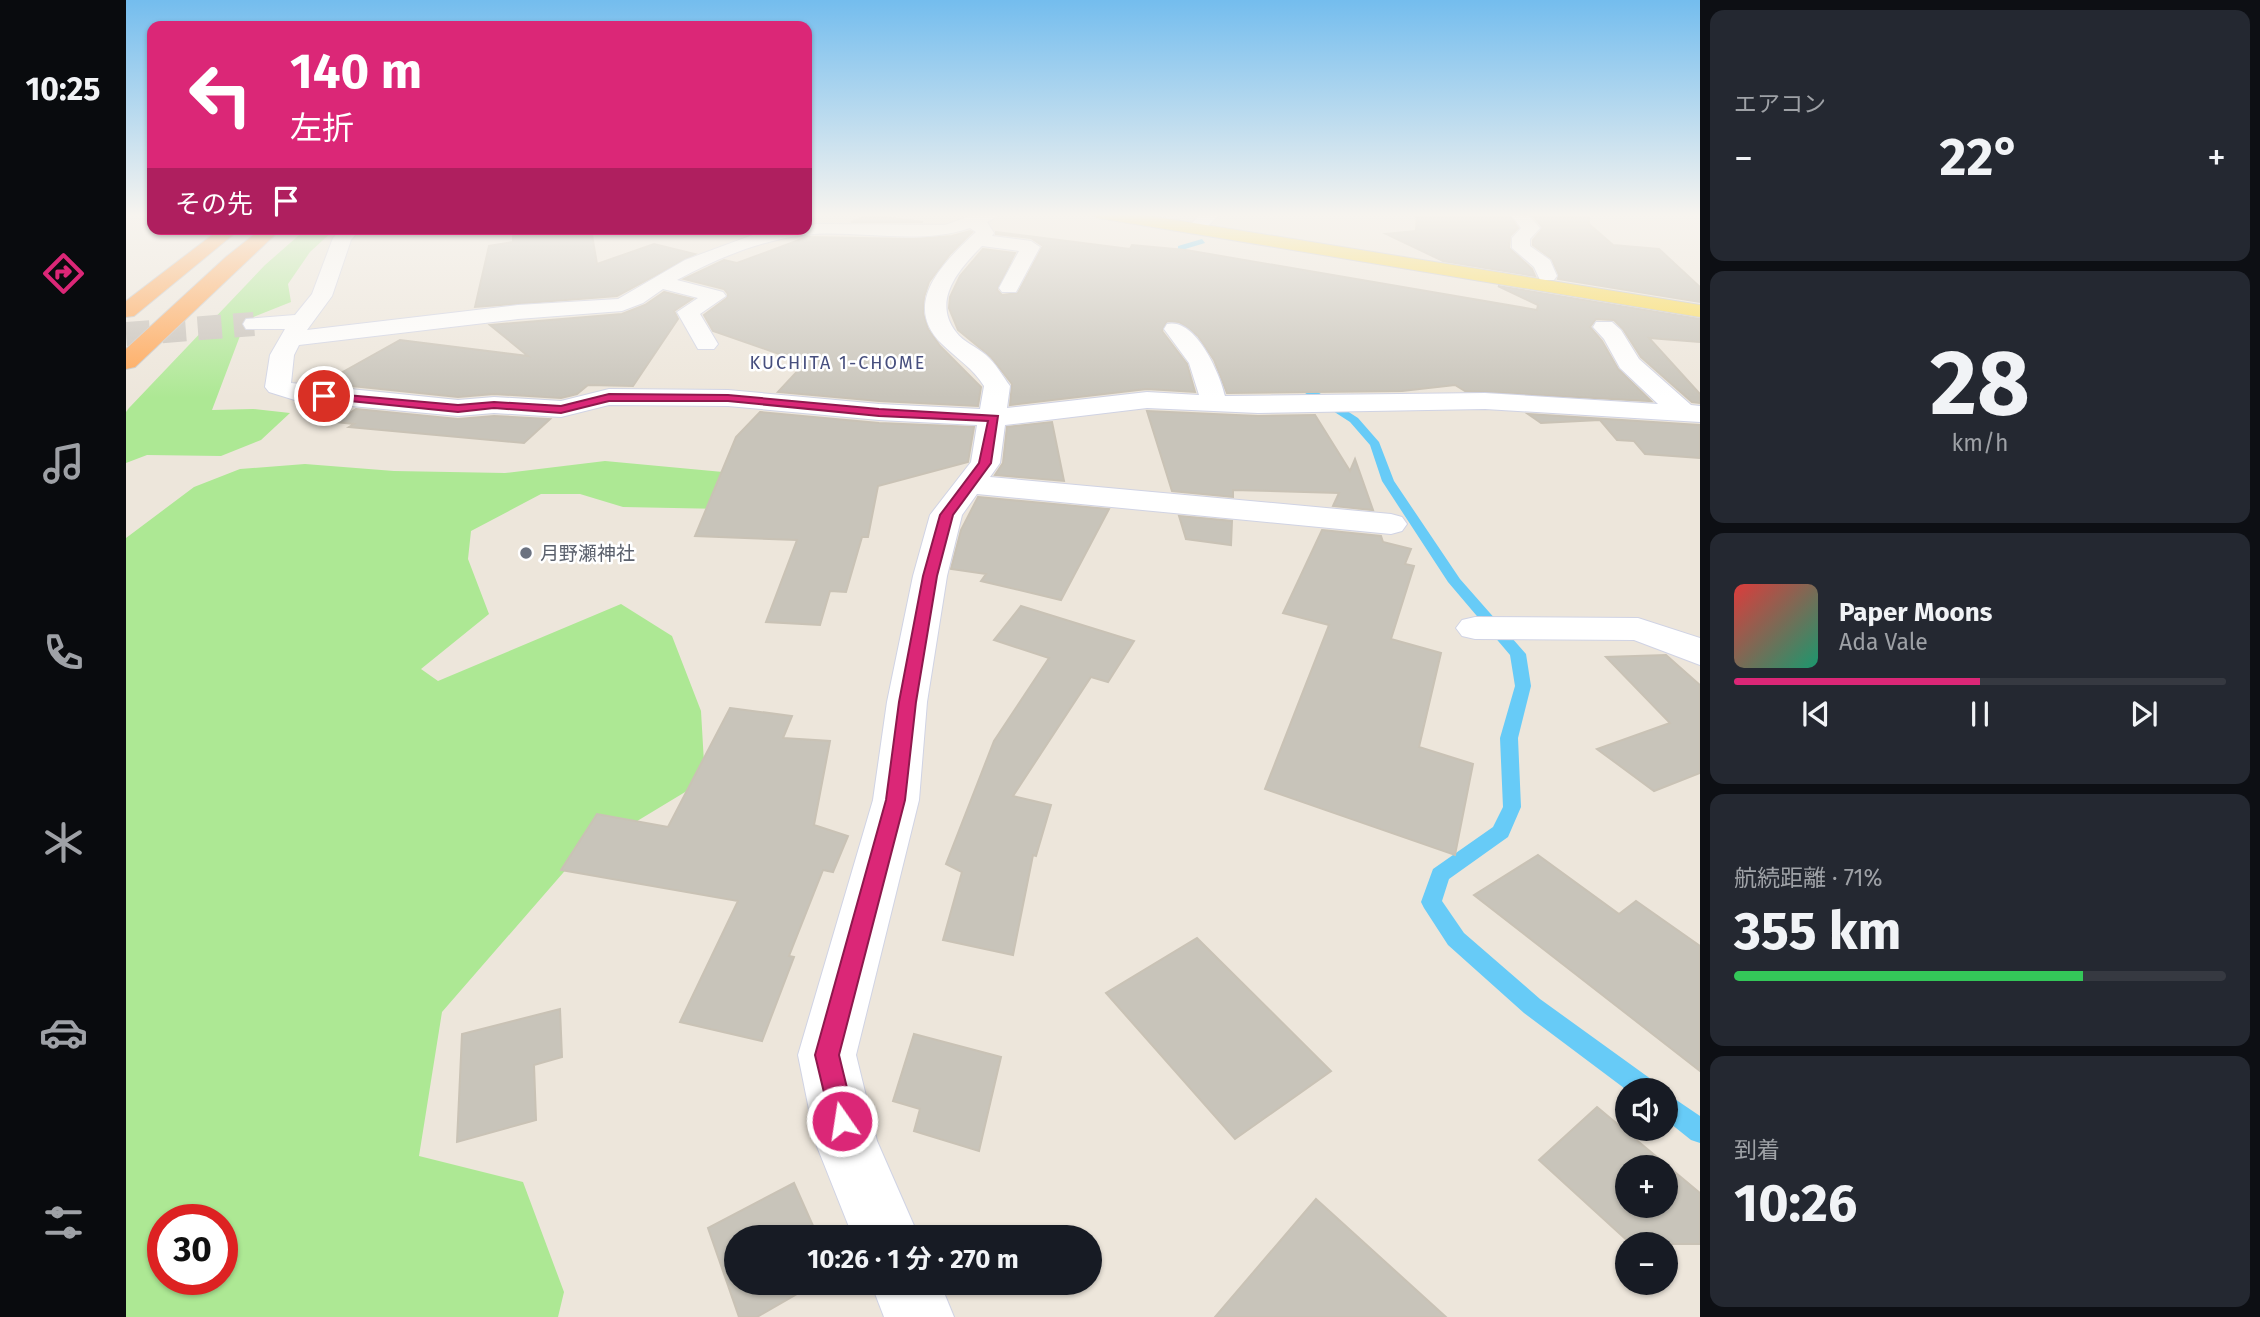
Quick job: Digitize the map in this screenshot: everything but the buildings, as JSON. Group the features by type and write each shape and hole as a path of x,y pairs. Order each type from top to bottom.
{"highway":[{"path":"126,312 173,274"},
{"path":"126,362 219,274"}],"main road":[{"path":"1499,274 1700,311"},
{"path":"1537,274 1700,301"}],"street":[{"path":"329,274 322,296 296,330 282,355 278,387 298,393 458,408 494,405 561,409 609,397 728,398 879,412 994,418 1147,400 1385,404 1485,401 1691,413"},
{"path":"254,324 296,330 622,305 673,274"},
{"path":"881,1225 847,1144 827,1055 896,800 907,702 930,576 946,515 985,463 994,418 997,386 978,361 944,334 934,313 936,290 945,274"},
{"path":"1009,288 1016,274"},
{"path":"659,282 716,296 688,312 706,344"},
{"path":"1604,327 1613,335 1629,363 1691,413"},
{"path":"1175,329 1196,352 1210,377 1213,403"},
{"path":"970,484 1391,524"},
{"path":"1475,628 1638,628 1696,649 1700,653"},
{"path":"910,1295 919,1317"}],"green space":[{"path":"256,274 295,274 288,284 291,302 246,320 212,410 253,409 290,413 261,440 221,456 147,455 126,463 126,412"},
{"path":"605,461 723,472 724,509 623,507 580,494 541,494 471,531 468,559 489,614 421,669 438,681 621,604 672,636 701,711 705,780 576,858 442,1012 419,1156 523,1182 564,1292 558,1317 126,1317 126,538 194,487 240,469 305,464 394,471 505,473"}],"waterway":[{"path":"1292,380 1354,420 1375,444 1388,481 1455,582 1518,654 1523,686 1509,738 1512,807 1501,832 1440,875 1431,902 1456,939 1532,1006 1630,1078"},
{"path":"1678,1114 1700,1131"}],"tunnel":[{"path":"126,334 254,324"}],"place":[{"name":"月野瀬神社","path":"526,553"}],"district":[{"name":"KUCHITA 1-CHOME","path":"838,363"}],"route":[{"path":"324,396 458,408 494,405 561,409 609,397 728,398 879,412 994,418 985,463 946,515 930,576 907,702 896,800 827,1055 842,1121"}]}
